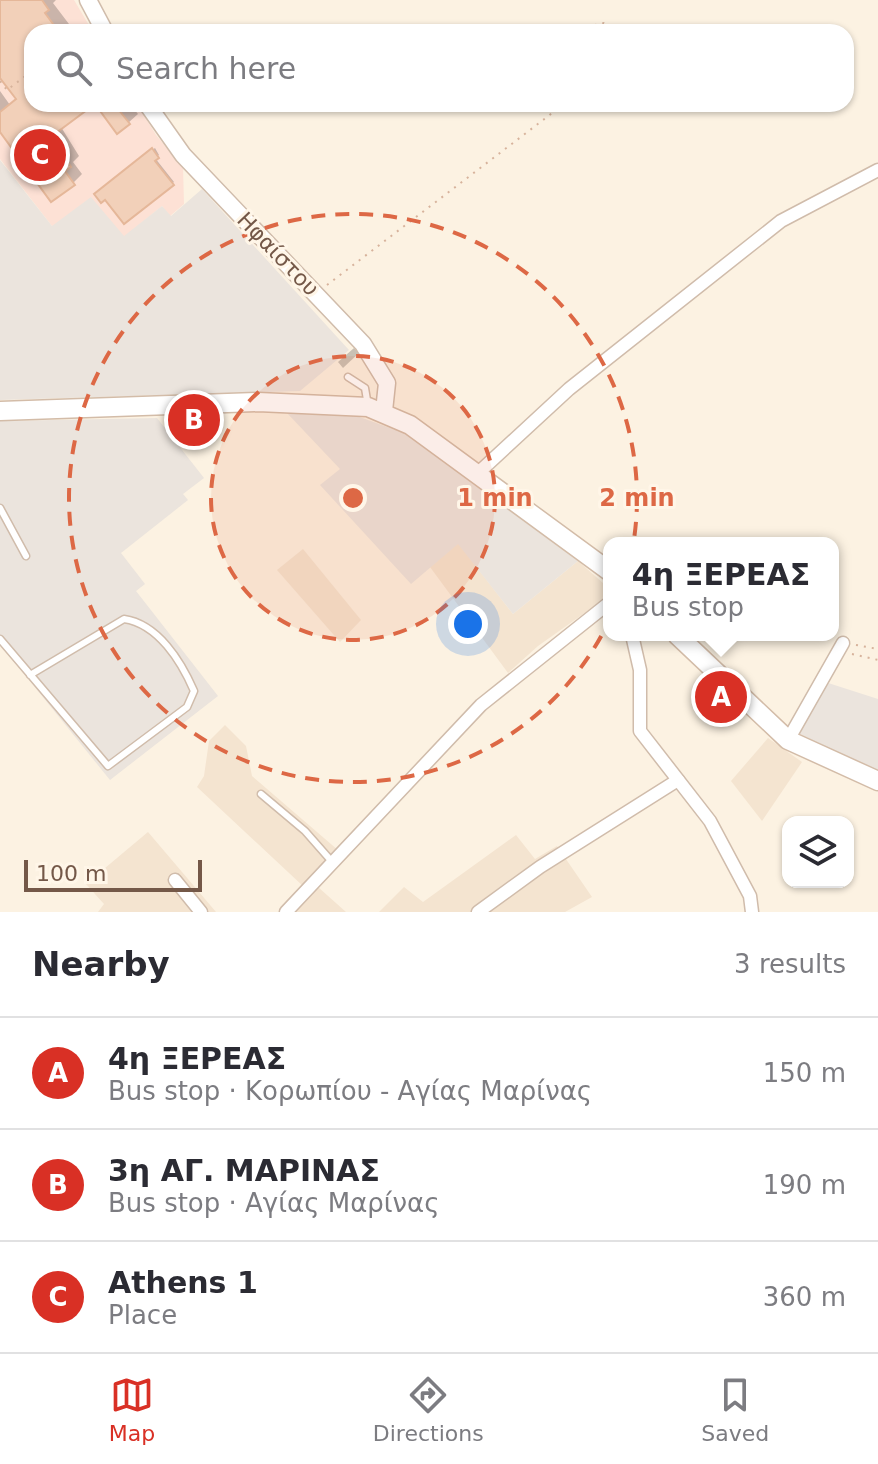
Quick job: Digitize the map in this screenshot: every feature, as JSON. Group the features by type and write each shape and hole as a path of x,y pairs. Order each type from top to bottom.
{"main road":[{"path":"0,411 258,402 376,409 410,425 603,567"},
{"path":"683,641 788,740 878,781"}],"street":[{"path":"88,0 101,24"},
{"name":"Ηφαίστου","path":"153,112 183,155 360,339 384,376 389,391 376,409"},
{"path":"477,474 569,389 771,228 878,170"},
{"path":"286,912 481,705 603,608"},
{"path":"633,641 640,670 640,731 710,821 750,896 752,912"},
{"path":"788,740 841,646"},
{"path":"478,912 540,867 678,780"},
{"path":"175,880 201,912"}],"lane":[{"path":"348,377 368,393 376,409"},
{"path":"0,508 26,556"},
{"path":"0,639 30,675 108,766 187,707 194,691 186,672 148,625 124,619 30,675"},
{"path":"261,794 305,831 334,864"}],"path":[{"path":"0,81 7,90 24,77"},
{"path":"318,296 337,275 553,112"},
{"path":"841,646 878,649"},
{"path":"841,646 878,660"}],"shaded area":[{"path":"0,0 74,0 88,24 24,24 24,112 142,112 156,135 183,167 184,204 170,216 162,206 124,237 52,226 0,159"},
{"path":"0,160 52,226 91,197 124,236 162,206 171,216 202,189 349,350 300,391 0,400"},
{"path":"287,413 354,415 404,433 578,561 513,614 458,544 411,584 320,485 340,469"},
{"path":"157,418 204,478 183,494 188,500 121,553 145,584 136,591 218,696 110,780 0,644 0,421"},
{"path":"458,543 513,614 578,561 603,583 603,597 508,673 430,567"},
{"path":"303,549 361,620 340,642 277,570"},
{"path":"822,681 878,699 878,772 796,732"},
{"path":"225,725 246,746 252,776 346,857 318,887 346,912 280,912 304,887 197,787 204,776 209,741"},
{"path":"768,738 802,762 762,821 731,781"},
{"path":"148,832 216,912 98,912 104,904 86,884"},
{"path":"516,835 535,859 557,846 592,897 565,912 379,912 404,887 423,902"}],"building":[{"path":"0,0 42,0 49,10 45,13 53,24 24,24 24,112 84,112 52,136 71,167 65,171 75,185 51,202 0,132 0,112 16,99 0,78"},
{"path":"101,112 120,112 130,124 117,134"},
{"path":"152,148 159,158 155,161 174,185 124,224 105,200 101,203 94,194"}],"place":[{"name":"Athens 1","path":"40,155"},
{"name":"3η ΑΓ. ΜΑΡΙΝΑΣ","path":"194,420"},
{"name":"4η ΞΕΡΕΑΣ","path":"721,697"}]}
